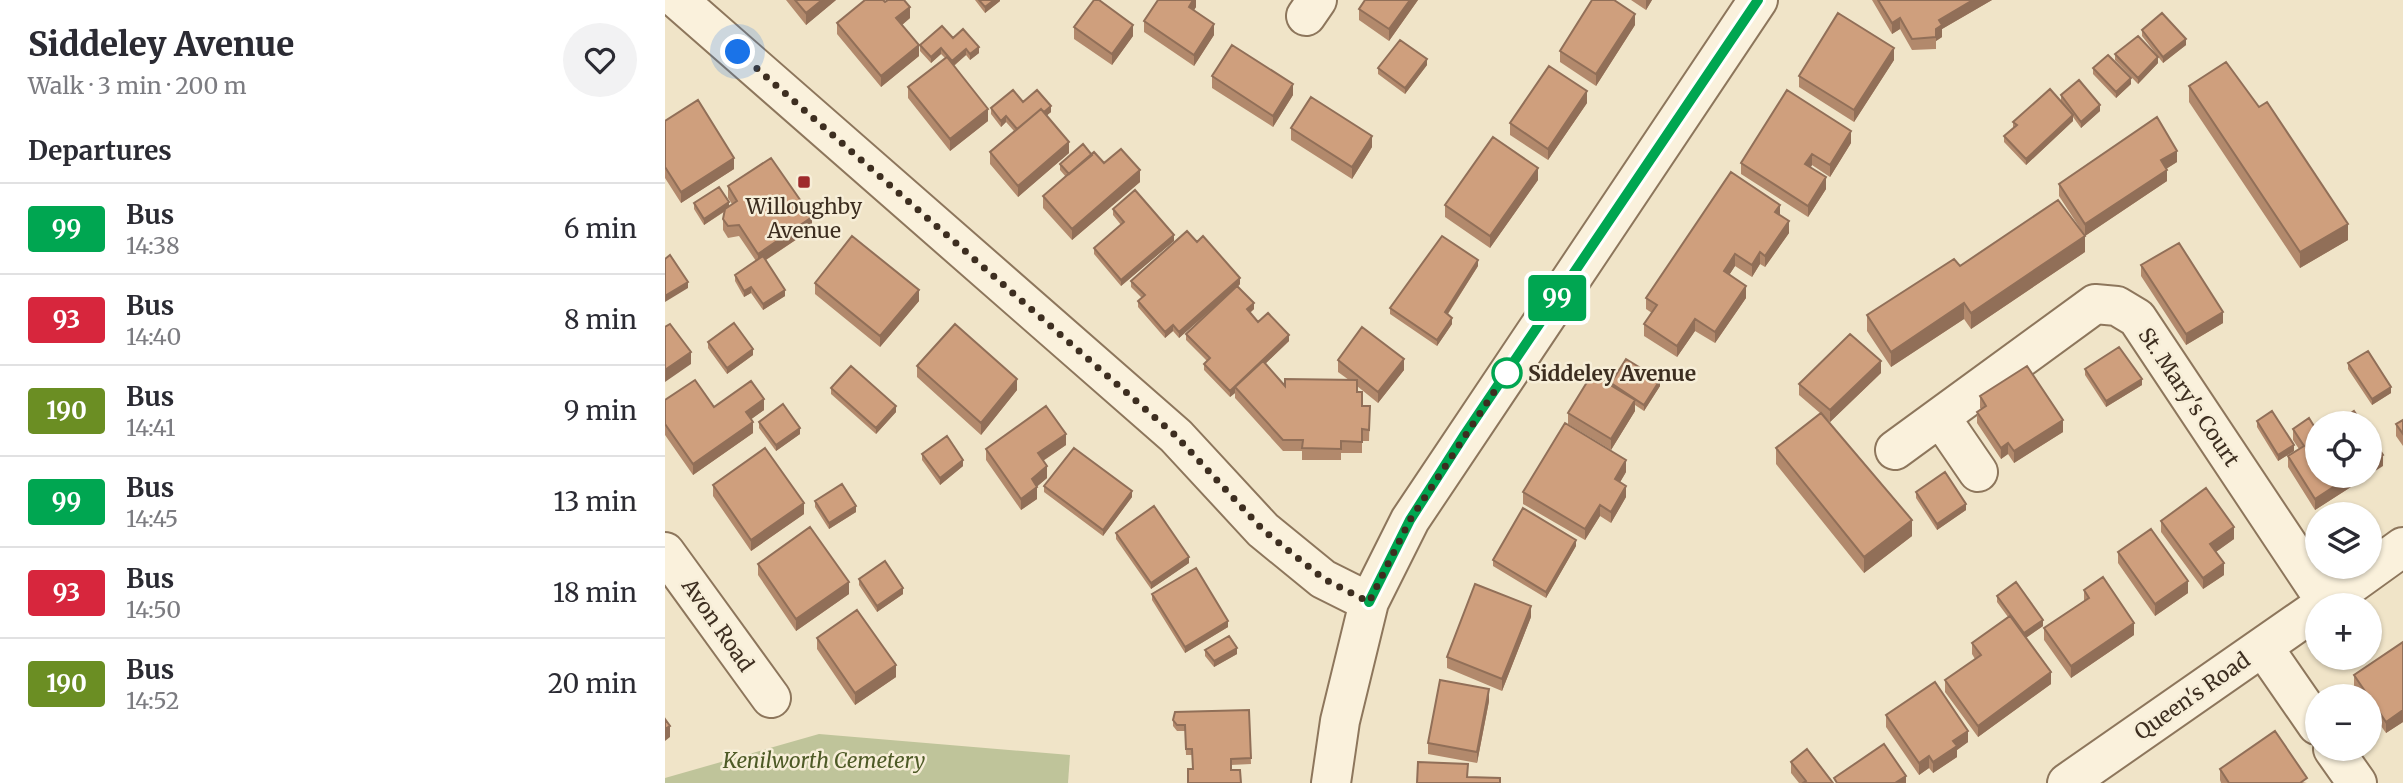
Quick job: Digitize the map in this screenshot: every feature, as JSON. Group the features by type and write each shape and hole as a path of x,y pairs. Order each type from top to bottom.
{"street":[{"path":"678,0 1176,436 1263,530 1324,579 1369,602"},
{"path":"1331,783 1340,721 1369,602 1410,520 1758,0"},
{"name":"St. Mary's Court","path":"1895,450 2095,304 2117,306 2137,318 2313,593"},
{"path":"1941,418 1978,472"},
{"name":"Queen's Road","path":"2338,593 2403,547"},
{"name":"Avon Road","path":"665,552 771,698"},
{"name":"Queen's Road","path":"2067,783 2305,617"},
{"path":"2263,647 2305,708"},
{"path":"2341,761 2357,783"}],"green space":[{"name":"Kenilworth Cemetery","path":"819,734 1070,755 1068,783 665,783 665,778"}],"building":[{"path":"795,0 822,0 806,13"},
{"path":"865,0 904,0 910,7 896,18 919,45 881,76 837,23"},
{"path":"979,0 994,0 985,7"},
{"path":"1094,0 1099,0 1133,25 1112,54 1074,27"},
{"path":"1158,0 1193,0 1189,7 1214,24 1194,55 1144,21"},
{"path":"1365,0 1410,0 1389,29 1359,9"},
{"path":"1592,0 1614,0 1635,14 1596,74 1560,51"},
{"path":"1878,0 1973,0 1939,20 1942,25 1936,29 1936,37 1912,39 1900,18 1892,23"},
{"path":"1838,13 1894,48 1854,110 1799,76"},
{"path":"2162,13 2186,39 2163,57 2142,30"},
{"path":"942,26 953,38 963,29 979,47 970,54 966,49 952,61 941,48 931,57 920,45"},
{"path":"2138,36 2158,57 2138,78 2115,54"},
{"path":"1400,40 1427,59 1405,88 1378,68"},
{"path":"1232,45 1293,84 1273,116 1212,76"},
{"path":"2108,55 2131,78 2116,92 2093,68"},
{"path":"947,57 988,109 950,139 908,87"},
{"path":"2226,62 2259,107 2267,102 2348,224 2300,252 2189,86"},
{"path":"1549,66 1587,91 1548,149 1510,123"},
{"path":"2079,80 2100,105 2081,122 2061,95"},
{"path":"2050,89 2073,115 2026,159 2004,136 2017,125 2013,122"},
{"path":"1013,90 1023,102 1037,90 1051,106 1044,112 1041,109 1017,129 1006,116 1001,121 991,108"},
{"path":"1787,90 1851,131 1830,165 1812,154 1805,164 1826,177 1808,206 1741,163"},
{"path":"1311,97 1372,136 1352,167 1291,128"},
{"path":"698,100 734,158 681,192 665,167 665,121"},
{"path":"1041,109 1069,142 1018,186 990,152"},
{"path":"2157,117 2177,151 2161,160 2167,170 2085,224 2059,184"},
{"path":"1493,137 1538,168 1490,236 1445,205"},
{"path":"1083,144 1092,155 1069,174 1060,164"},
{"path":"1121,149 1140,170 1072,229 1043,196 1094,152 1104,163"},
{"path":"771,158 812,217 758,254 739,225 728,226 723,219 725,209 737,201 728,186"},
{"path":"1731,172 1780,205 1775,212 1789,221 1765,256 1760,252 1752,265 1735,254 1724,271 1746,286 1715,332 1695,319 1677,346 1644,324 1657,305 1646,298"},
{"path":"719,187 729,202 704,219 694,203"},
{"path":"1135,190 1174,235 1121,280 1094,248 1124,222 1113,209"},
{"path":"2058,200 2085,236 1971,313 1964,303 1891,352 1867,315 1954,259 1960,266"},
{"path":"1187,231 1197,242 1203,236 1240,278 1179,332 1173,325 1165,332 1138,301 1145,295 1131,281"},
{"path":"852,236 919,290 880,336 815,283"},
{"path":"1442,236 1478,260 1445,312 1452,318 1437,340 1390,308"},
{"path":"2179,243 2223,312 2186,334 2141,265"},
{"path":"670,255 688,282 665,296 665,259"},
{"path":"763,256 785,290 763,304 751,287 744,291 735,275"},
{"path":"1237,286 1254,303 1247,309 1258,322 1268,313 1289,335 1230,391 1204,364 1210,358 1186,334"},
{"path":"734,323 753,349 727,368 708,342"},
{"path":"670,324 691,352 665,370 665,327"},
{"path":"955,324 1017,379 981,423 917,366"},
{"path":"1362,327 1404,359 1378,392 1338,360"},
{"path":"1850,334 1881,361 1830,410 1799,384"},
{"path":"2119,347 2142,379 2106,401 2085,369"},
{"path":"2368,351 2391,387 2372,399 2348,363"},
{"path":"1626,359 1660,380 1644,405 1611,383"},
{"path":"1263,361 1285,386 1285,379 1357,380 1357,392 1362,392 1362,406 1370,406 1369,430 1362,429 1362,442 1341,441 1341,449 1302,448 1303,440 1283,440 1235,387"},
{"path":"851,366 896,406 876,428 831,388"},
{"path":"2027,366 2063,420 2014,451 2008,443 2001,448 1977,412 1986,406 1980,396"},
{"path":"1592,374 1635,400 1611,439 1568,413"},
{"path":"695,380 714,407 751,381 764,399 746,412 753,422 693,464 665,424 665,400"},
{"path":"783,404 800,428 776,445 759,422"},
{"path":"1046,406 1066,434 1038,453 1047,466 1032,479 1037,487 1021,499 986,449"},
{"path":"2272,411 2294,445 2278,455 2257,421"},
{"path":"1821,413 1912,520 1864,557 1776,448"},
{"path":"2403,420 2403,434 2396,424"},
{"path":"2305,421 2305,483 2288,456 2304,446 2293,429"},
{"path":"1565,423 1626,460 1615,479 1626,486 1611,512 1600,505 1585,529 1523,492"},
{"path":"947,436 963,460 940,478 922,454"},
{"path":"765,448 804,503 751,540 713,485"},
{"path":"1074,448 1132,491 1103,530 1044,486"},
{"path":"1945,472 1966,504 1937,524 1916,492"},
{"path":"842,484 856,506 829,523 815,501"},
{"path":"2206,488 2234,527 2210,544 2224,563 2203,578 2161,521"},
{"path":"2308,488 2332,488 2315,499"},
{"path":"1154,506 1189,557 1151,583 1116,533"},
{"path":"1523,508 1576,540 1546,592 1493,560"},
{"path":"810,527 849,582 796,619 758,564"},
{"path":"2151,529 2188,581 2155,604 2118,552"},
{"path":"885,561 903,588 877,606 859,579"},
{"path":"1196,568 1228,621 1185,647 1152,594"},
{"path":"2103,577 2134,623 2071,666 2044,628 2089,598 2084,590"},
{"path":"2016,582 2043,620 2024,633 1997,596"},
{"path":"1475,584 1531,606 1502,679 1447,657"},
{"path":"857,610 896,665 855,693 817,638"},
{"path":"2010,616 2051,672 1978,726 1945,680 1981,655 1972,643"},
{"path":"1229,636 1237,648 1214,661 1205,650"},
{"path":"2403,642 2403,710 2386,722 2382,716 2382,684 2360,684 2354,675 2361,670 2382,670 2382,656"},
{"path":"1440,680 1489,689 1477,752 1428,743"},
{"path":"1935,682 1968,731 1953,741 1957,746 1933,762 1929,756 1919,763 1886,715"},
{"path":"1249,710 1251,758 1231,759 1231,770 1240,770 1241,783 1188,783 1188,769 1193,769 1192,749 1186,749 1185,725 1177,725 1173,720 1175,712"},
{"path":"2275,731 2307,778 2300,783 2229,783 2220,769"},
{"path":"1884,744 1906,776 1895,783 1837,783 1834,778"},
{"path":"1807,749 1833,783 1803,783 1806,781 1791,762"},
{"path":"1418,762 1468,764 1467,777 1500,778 1500,783 1417,783"}],"bus line":[{"name":"99","path":"1369,602 1410,520 1465,434 1758,0"}],"place":[{"name":"Willoughby Avenue","path":"804,182"},
{"name":"Siddeley Avenue","path":"1507,373"}],"route":[{"path":"738,52 1176,436 1214,473 1263,530 1324,579 1369,602 1410,520 1511,366 1507,373"}]}
